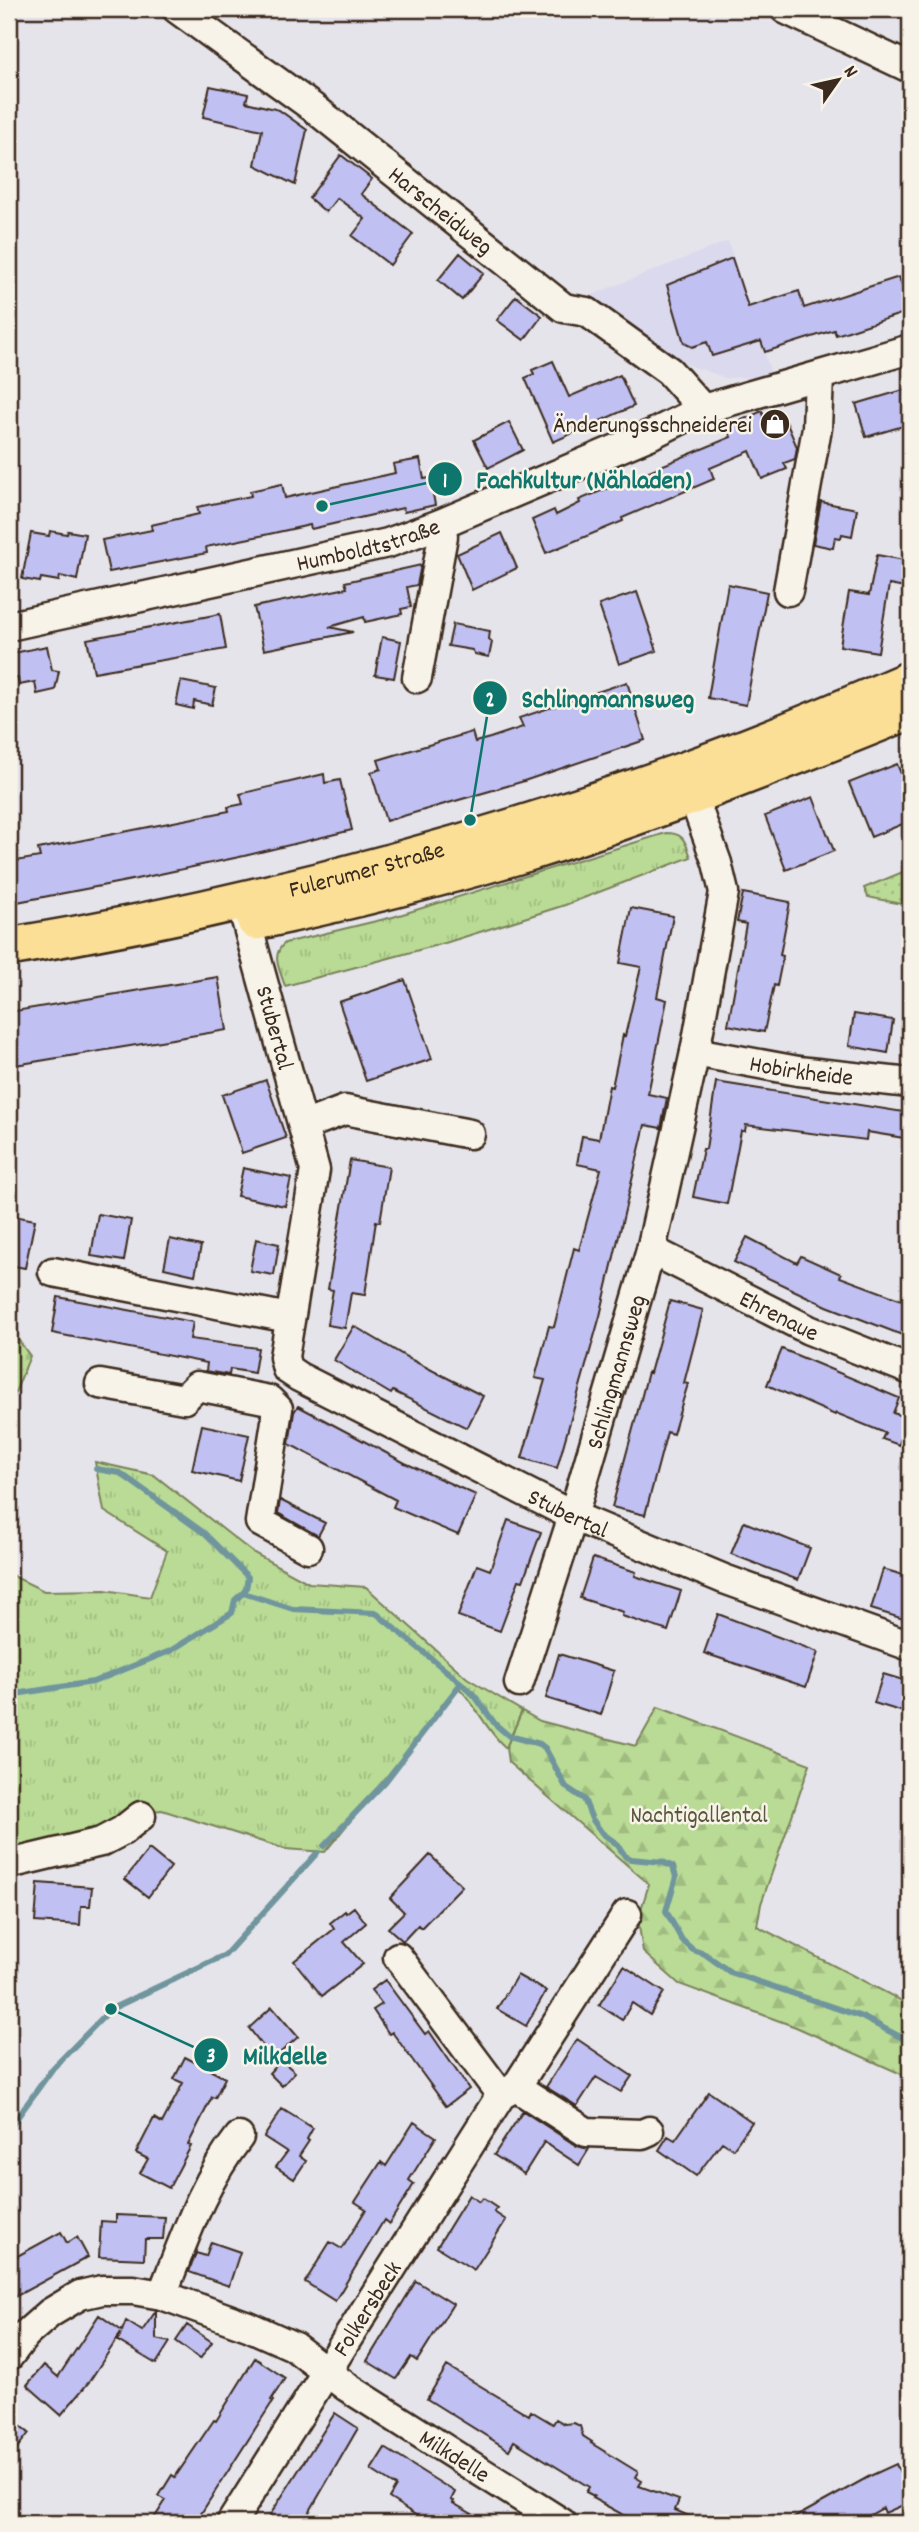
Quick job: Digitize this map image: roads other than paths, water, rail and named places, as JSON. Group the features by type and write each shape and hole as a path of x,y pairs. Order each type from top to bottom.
{"main road":[{"name":"Fulerumer Straße","path":"9,947 195,913 244,912 387,892 528,852 688,783 788,732 910,680"},
{"name":"Fulerumer Straße","path":"688,783 910,710"},
{"name":"Fulerumer Straße","path":"9,968 95,955 244,912"}],"street":[{"name":"Harscheidweg","path":"177,9 315,109 564,308 587,312 668,371 703,409"},
{"path":"785,9 910,68"},
{"name":"Humboldtstraße","path":"9,626 388,543 440,524 652,435 703,409 910,349"},
{"path":"788,591 817,428 819,376"},
{"path":"417,678 443,536 440,524"},
{"name":"Schlingmannsweg","path":"519,1683 573,1516 651,1250 695,1052 724,892 717,863 688,783"},
{"name":"Stubertal","path":"244,912 315,1170 289,1318 284,1357 287,1369 573,1516 724,1579 910,1646"},
{"name":"Hobirkheide","path":"695,1052 798,1071 910,1083"},
{"path":"303,1126 345,1110 470,1133"},
{"name":"Ehrenaue","path":"651,1250 809,1330 910,1370"},
{"path":"53,1272 289,1318"},
{"path":"247,1492 276,1372 286,1363"},
{"path":"100,1384 184,1399 197,1386 269,1400 278,1409 260,1522 308,1548"},
{"path":"9,1864 101,1842 122,1831 141,1816"},
{"name":"Folkersbeck","path":"231,2523 326,2371 626,1914"},
{"path":"398,1957 509,2091 586,2132 642,2134 649,2131"},
{"path":"162,2295 197,2206 223,2157 239,2137"},
{"name":"Milkdelle","path":"9,2356 26,2334 50,2313 80,2295 102,2290 133,2290 162,2295 248,2326 293,2346 346,2387 562,2523"}],"waterway":[{"path":"96,1469 120,1473 204,1533 248,1577 243,1593 293,1609 376,1613 461,1683 475,1696 495,1724 509,1736 540,1744 545,1748 566,1787 584,1799 592,1819 602,1833 617,1844 625,1856 663,1862 673,1867 676,1877 666,1911 682,1940 693,1950 705,1954 730,1972 862,2017 910,2042"},
{"path":"9,1695 93,1682 170,1651 232,1613 235,1600 243,1593"},
{"name":"Milkdelle","path":"324,1846 385,1782 461,1683"},
{"name":"Milkdelle","path":"9,2129 53,2068 111,2009 225,1955 317,1853"}],"place":[{"name":"Änderungsschneiderei","path":"775,424"},
{"name":"Fachkultur (Nähladen)","path":"322,506"},
{"name":"Schlingmannsweg","path":"470,820"},
{"name":"Milkdelle","path":"111,2009"}],"park label":[{"name":"Nachtigallental","path":"699,1814"}]}
